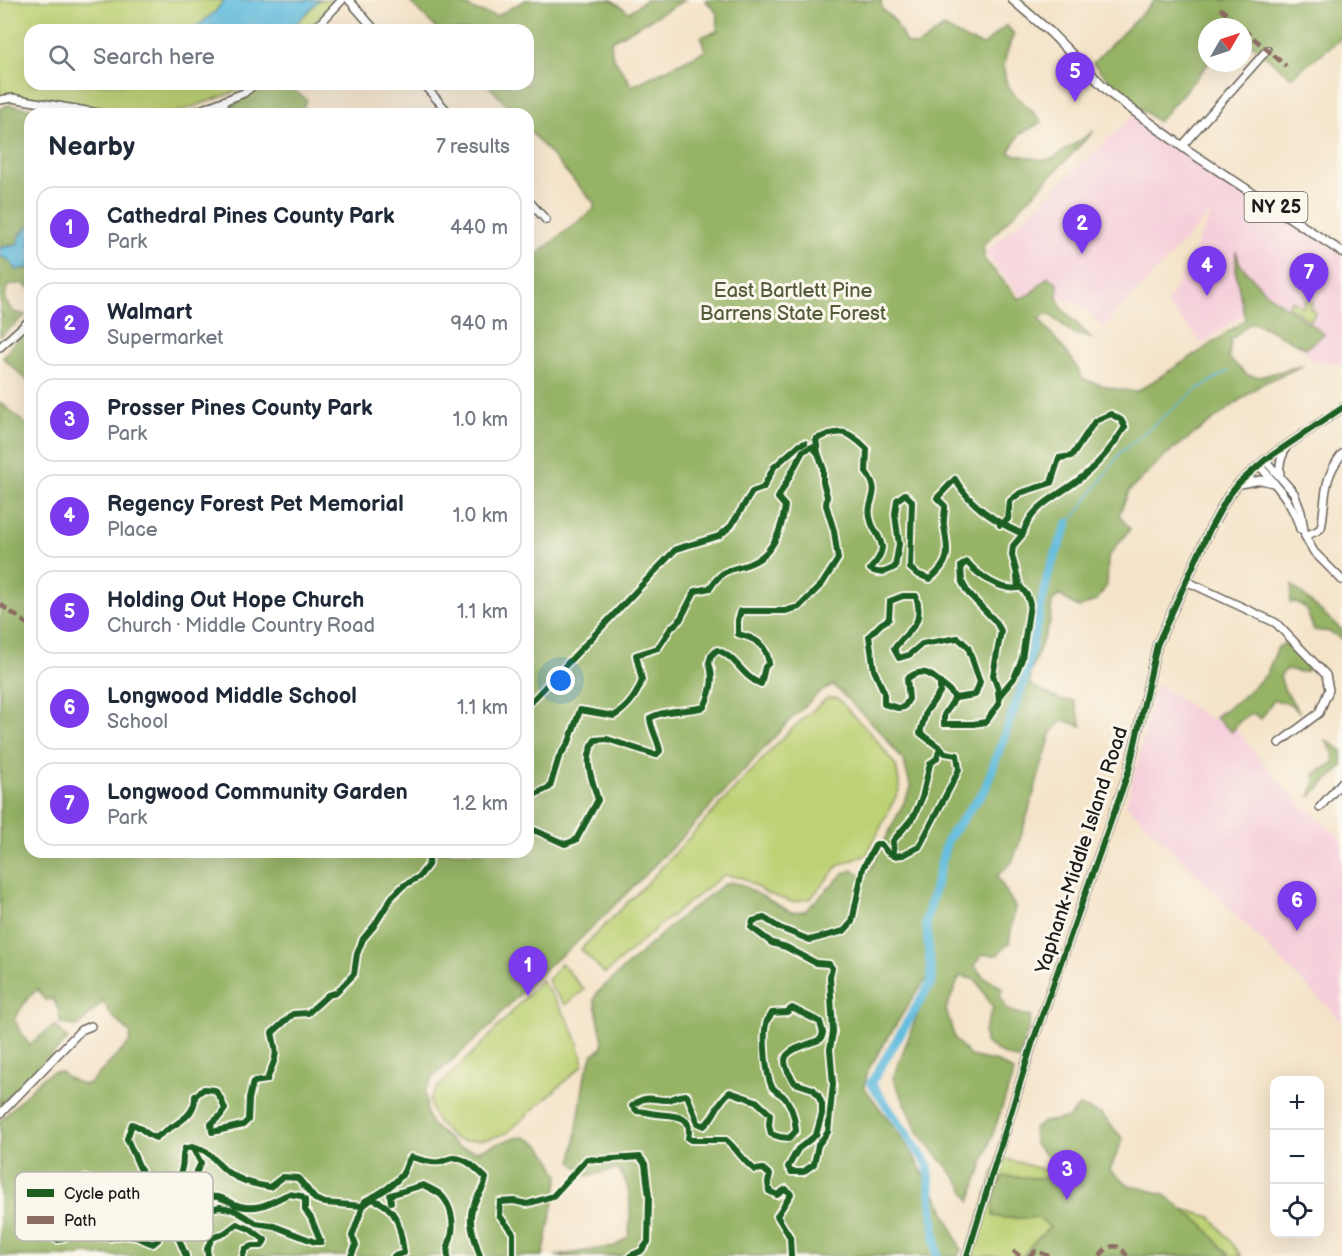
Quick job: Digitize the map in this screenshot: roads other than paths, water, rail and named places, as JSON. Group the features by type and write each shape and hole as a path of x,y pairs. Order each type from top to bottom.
{"main road":[{"name":"NY 25","path":"1013,0 1050,32 1111,94 1182,146 1342,252"},
{"name":"Yaphank-Middle Island Road","path":"967,1256 1032,1044 1134,754 1157,645 1218,512 1238,485 1262,462 1289,442 1342,408"}],"street":[{"path":"320,24 342,0"},
{"path":"349,0 370,24"},
{"path":"1182,146 1267,50"},
{"path":"206,108 248,90"},
{"path":"428,90 445,108"},
{"path":"0,100 12,98 70,108"},
{"path":"224,101 224,108"},
{"path":"534,207 546,220"},
{"path":"0,347 24,325"},
{"path":"1281,477 1279,468 1281,458 1289,442"},
{"path":"1305,536 1321,528 1327,482 1342,454"},
{"path":"1262,462 1281,477 1294,493 1299,504 1305,536"},
{"path":"1262,462 1296,513 1300,529 1314,552 1342,580"},
{"path":"1238,485 1261,480 1275,484"},
{"path":"1186,581 1276,623 1326,675 1329,690 1319,713 1279,743"},
{"path":"1320,807 1342,782"},
{"path":"0,1114 81,1030 91,1026"}],"water":[{"path":"224,0 319,0 296,24 200,24 215,12"},
{"path":"24,231 24,269 16,270 10,261 0,256 0,248 17,244"}],"waterway":[{"path":"1068,523 1077,514 1121,452 1196,390 1228,371"},
{"path":"937,1256 928,1165 871,1083 932,981 926,922 947,840 985,789 1023,684 1049,571 1068,523"}],"place":[{"name":"Holding Out Hope Church","path":"1075,102"},
{"name":"Walmart","path":"1082,254"},
{"name":"Regency Forest Pet Memorial","path":"1207,296"},
{"name":"Longwood Community Garden","path":"1309,303"},
{"name":"Longwood Middle School","path":"1297,931"},
{"name":"Cathedral Pines County Park","path":"528,996"},
{"name":"Prosser Pines County Park","path":"1067,1200"}],"park label":[{"name":"East Bartlett Pine Barrens State Forest","path":"793,302"}]}
